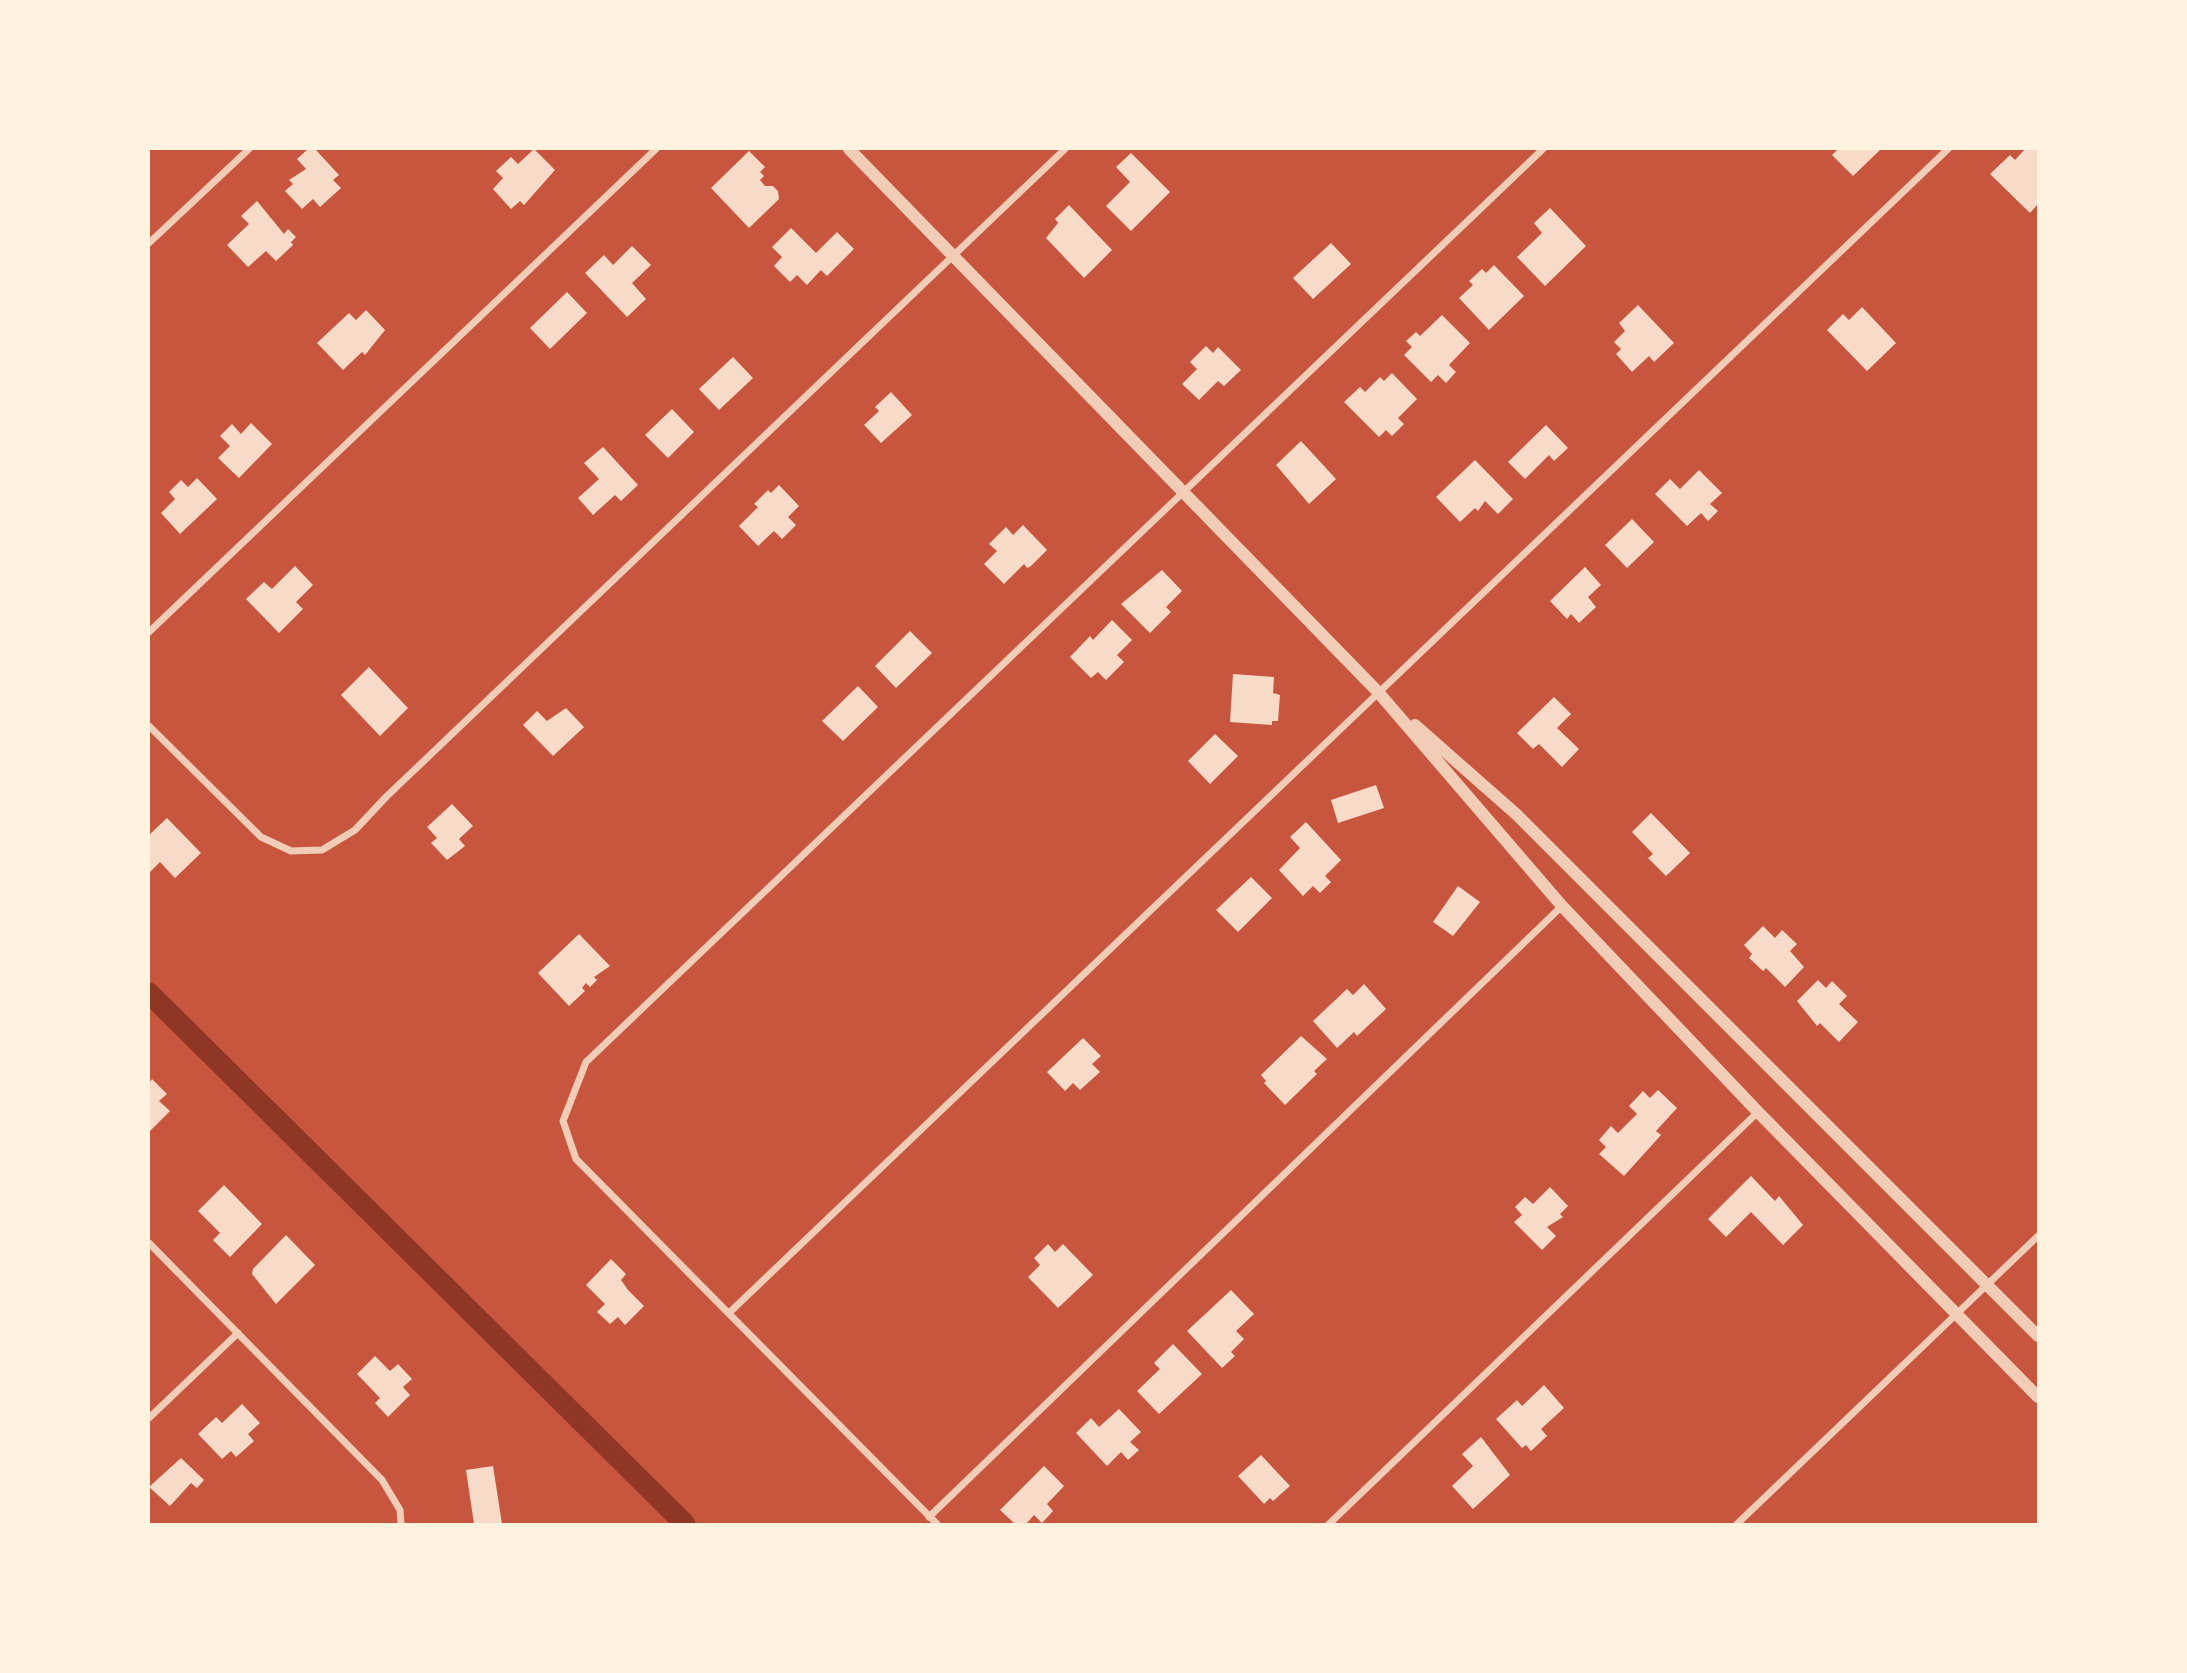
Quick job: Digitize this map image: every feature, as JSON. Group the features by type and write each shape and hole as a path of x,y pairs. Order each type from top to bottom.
{"street":[{"path":"149,243 248,149"},
{"path":"149,632 656,149"},
{"path":"849,149 1378,692 1562,906 1758,1112 2038,1396"},
{"path":"149,726 261,837 291,851 322,850 355,830 386,797 1065,149"},
{"path":"937,1524 576,1159 563,1121 586,1062 1543,149"},
{"path":"730,1312 1948,149"},
{"path":"1378,692 1516,814 2038,1336"},
{"path":"929,1517 1562,906"},
{"path":"1329,1524 1758,1112"},
{"path":"1737,1524 2038,1236"},
{"path":"149,1243 382,1480 400,1510 401,1524"},
{"path":"149,1418 238,1333"}],"building":[{"path":"308,149 315,149 339,175 333,180 341,188 320,207 313,199 302,209 285,191 293,184 289,180 306,169 297,159"},
{"path":"534,149 555,170 524,205 520,201 511,209 493,189 503,178 496,171 511,157 518,164"},
{"path":"1838,149 1881,149 1853,176 1832,155"},
{"path":"2025,149 2038,149 2038,204 2030,213 1990,174 2010,155 2015,160"},
{"path":"749,151 765,167 760,172 764,176 760,180 765,186 773,186 778,191 779,199 749,228 711,188"},
{"path":"1131,153 1170,192 1131,231 1106,206 1130,182 1116,167"},
{"path":"257,201 284,234 288,229 296,237 291,242 293,245 276,261 266,251 248,267 227,245 249,224 241,216"},
{"path":"1069,205 1112,250 1084,278 1046,238 1058,223 1055,219"},
{"path":"1550,208 1586,246 1545,286 1517,257 1542,233 1534,223"},
{"path":"791,228 816,253 837,232 854,249 827,276 821,270 807,285 797,275 790,282 774,266 782,257 772,247"},
{"path":"1331,243 1351,264 1313,299 1293,278"},
{"path":"632,246 651,265 632,283 646,299 627,317 585,273 604,255 613,265"},
{"path":"1494,265 1524,296 1489,330 1459,298 1473,285 1469,281 1482,269 1486,273"},
{"path":"567,292 587,313 550,349 530,328"},
{"path":"1638,305 1674,343 1654,362 1649,356 1632,372 1616,354 1621,349 1614,342 1625,331 1619,323"},
{"path":"1862,307 1896,343 1867,371 1827,330 1843,314 1849,320"},
{"path":"366,310 385,330 365,355 362,352 343,370 317,343 349,313 356,320"},
{"path":"1442,315 1470,343 1449,365 1456,372 1446,383 1438,375 1431,382 1404,355 1412,347 1406,341 1416,332 1420,336"},
{"path":"1206,346 1213,353 1218,347 1241,370 1224,386 1218,381 1199,400 1182,384 1197,369 1190,362"},
{"path":"733,357 753,378 719,410 699,389"},
{"path":"1392,373 1417,399 1398,418 1404,424 1392,436 1386,430 1379,437 1344,402 1360,387 1365,392 1380,377 1384,381"},
{"path":"891,392 912,415 881,443 864,425 879,411 875,407"},
{"path":"672,409 694,432 668,458 645,435"},
{"path":"251,423 272,444 239,478 218,458 230,446 220,436 232,424 241,434"},
{"path":"1546,425 1568,448 1554,461 1549,455 1525,479 1508,462"},
{"path":"1301,441 1336,479 1309,504 1276,465"},
{"path":"603,447 638,485 621,501 615,495 593,515 578,498 599,479 584,463"},
{"path":"1475,460 1513,499 1498,514 1485,501 1478,511 1475,508 1460,522 1436,497"},
{"path":"1699,470 1722,493 1710,504 1718,511 1708,521 1701,513 1687,526 1655,494 1670,479 1680,489"},
{"path":"197,478 217,499 180,534 161,513 175,499 169,492 181,480 188,487"},
{"path":"779,485 799,506 788,517 796,525 782,539 774,531 758,546 739,526 758,507 754,504 768,490 771,493"},
{"path":"1632,519 1654,542 1627,568 1605,545"},
{"path":"1023,525 1047,550 1031,566 1027,568 1024,564 1004,584 984,564 997,551 989,544 1006,527 1013,535"},
{"path":"295,566 313,585 296,602 303,609 279,633 246,599 264,582 272,589"},
{"path":"1585,567 1601,585 1588,597 1596,607 1579,623 1571,614 1567,619 1550,601"},
{"path":"1162,570 1182,591 1166,607 1171,612 1150,633 1121,604"},
{"path":"1112,620 1132,640 1117,655 1124,662 1106,680 1098,672 1091,678 1070,657 1090,636 1093,640"},
{"path":"910,631 932,653 896,688 875,666"},
{"path":"369,667 408,708 380,736 341,695"},
{"path":"1233,674 1274,677 1273,693 1280,695 1278,721 1272,721 1272,725 1230,722"},
{"path":"858,686 878,707 843,741 822,721"},
{"path":"1554,697 1571,714 1557,728 1579,749 1562,767 1539,744 1533,749 1517,733"},
{"path":"566,708 584,727 553,756 523,725 537,711 547,721"},
{"path":"1215,734 1238,756 1210,784 1188,761"},
{"path":"1376,785 1384,808 1338,823 1331,800"},
{"path":"452,804 473,826 459,839 465,846 447,860 431,843 437,838 427,827"},
{"path":"1651,813 1690,853 1666,876 1648,858 1653,854 1632,832"},
{"path":"167,818 201,853 175,878 160,862 149,873 149,835"},
{"path":"1306,822 1341,860 1325,876 1331,882 1320,893 1313,886 1303,896 1279,870 1300,848 1290,837"},
{"path":"1251,877 1272,898 1238,932 1216,910"},
{"path":"1458,886 1480,902 1453,936 1433,922"},
{"path":"1763,926 1775,938 1782,930 1797,944 1790,951 1804,967 1785,987 1766,968 1763,971 1749,958 1752,954 1744,945"},
{"path":"579,934 610,966 594,977 597,980 590,987 586,983 582,988 585,991 569,1006 538,973"},
{"path":"1818,980 1826,988 1832,981 1847,996 1839,1004 1858,1022 1839,1042 1820,1023 1817,1026 1797,1001"},
{"path":"1364,984 1386,1009 1357,1036 1354,1032 1337,1048 1313,1021 1347,989 1353,995"},
{"path":"1301,1036 1327,1059 1314,1071 1317,1074 1285,1105 1264,1083 1266,1081 1261,1075"},
{"path":"1083,1038 1101,1056 1092,1064 1100,1072 1080,1090 1073,1083 1065,1091 1047,1072"},
{"path":"152,1079 167,1094 159,1101 170,1111 149,1132 149,1083"},
{"path":"1658,1090 1677,1108 1656,1131 1661,1135 1624,1176 1599,1154 1606,1147 1599,1140 1611,1126 1618,1133 1637,1114 1629,1106 1643,1091 1650,1098"},
{"path":"1751,1176 1775,1201 1779,1196 1803,1225 1783,1245 1751,1212 1726,1237 1708,1219"},
{"path":"224,1185 262,1224 230,1257 213,1240 220,1233 198,1211"},
{"path":"1550,1187 1568,1206 1560,1214 1563,1217 1547,1227 1556,1236 1542,1250 1514,1222 1522,1215 1515,1207 1525,1197 1533,1204"},
{"path":"286,1235 315,1265 276,1304 252,1274 253,1269"},
{"path":"1048,1244 1055,1252 1063,1244 1093,1275 1058,1308 1028,1277 1040,1265 1034,1258"},
{"path":"611,1259 626,1274 621,1280 628,1290 644,1306 625,1325 618,1317 610,1324 597,1312 605,1304 586,1285"},
{"path":"1231,1290 1254,1314 1236,1331 1244,1339 1231,1352 1235,1356 1222,1368 1187,1331"},
{"path":"1173,1344 1202,1374 1159,1414 1137,1391 1160,1369 1154,1363"},
{"path":"375,1356 390,1371 398,1364 412,1379 403,1387 410,1395 388,1417 375,1403 380,1398 357,1374"},
{"path":"1544,1385 1564,1408 1541,1429 1547,1436 1531,1451 1526,1445 1522,1448 1496,1419 1517,1400 1522,1406"},
{"path":"242,1404 260,1423 248,1434 254,1441 236,1457 231,1451 222,1459 198,1434 216,1417 222,1423"},
{"path":"1119,1409 1141,1432 1130,1442 1139,1450 1128,1460 1121,1452 1107,1466 1076,1433 1091,1418 1099,1427"},
{"path":"1481,1437 1510,1475 1473,1509 1452,1486 1473,1466 1462,1454"},
{"path":"1261,1455 1290,1486 1273,1501 1270,1498 1264,1504 1238,1476"},
{"path":"181,1458 204,1480 197,1488 191,1483 170,1506 149,1487"},
{"path":"493,1466 502,1524 474,1524 466,1470"},
{"path":"1044,1466 1064,1486 1047,1504 1053,1511 1042,1523 1034,1515 1026,1524 1015,1524 1000,1510"}],"waterway":[{"path":"149,993 685,1524"}]}
